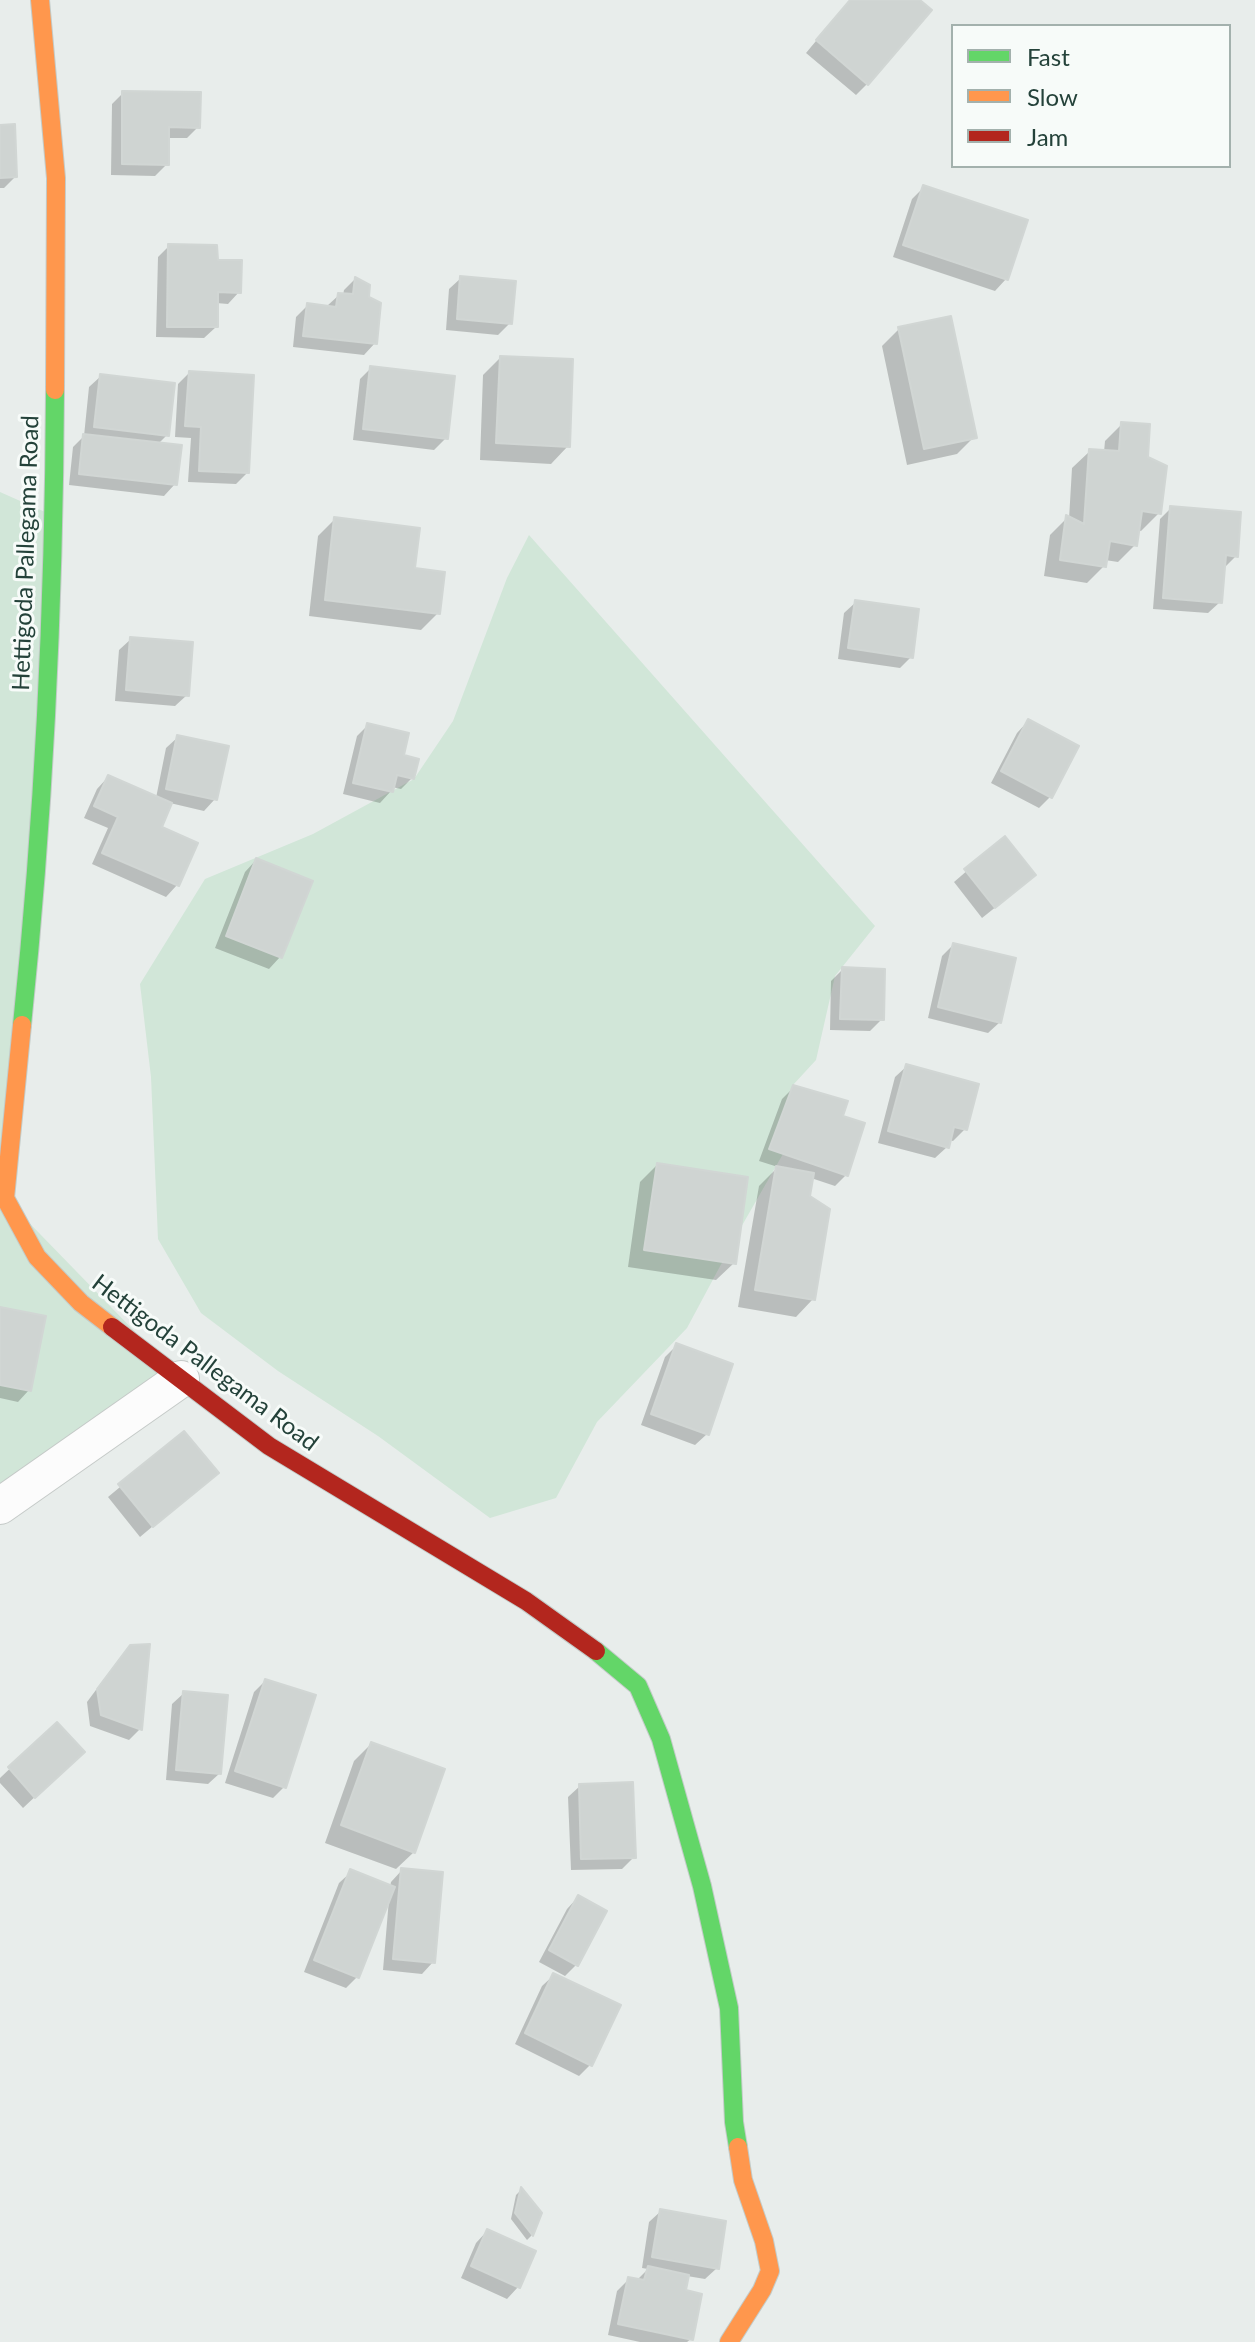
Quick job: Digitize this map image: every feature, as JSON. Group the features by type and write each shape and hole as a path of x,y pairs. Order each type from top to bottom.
{"street":[{"name":"Hettigoda Pallegama Road","path":"40,0 56,178 54,535 33,921 5,1198 37,1257 81,1303 269,1446 526,1601 600,1654 638,1686 661,1739 702,1886 729,2008 734,2122 743,2180 764,2241 770,2271 762,2290 729,2342"},
{"path":"0,1506 181,1379"}],"green space":[{"path":"0,492 54,516 5,1198 181,1379 0,1506"},
{"path":"529,535 875,926 835,976 816,1060 793,1085 795,1133 687,1328 597,1422 556,1498 490,1518 378,1436 278,1371 201,1313 158,1239 151,1077 140,984 205,879 313,834 414,779 453,721 507,578"}],"building":[{"path":"850,0 920,0 932,10 868,85 816,40"},
{"path":"122,91 201,92 200,128 169,127 169,165 122,164"},
{"path":"15,124 17,177 0,178 0,125"},
{"path":"923,185 1028,220 1008,280 903,245"},
{"path":"168,244 217,245 218,260 242,260 241,293 218,292 218,327 167,327"},
{"path":"460,276 516,281 512,324 457,319"},
{"path":"355,277 370,285 369,297 381,303 377,344 303,336 307,303 336,307 338,293 353,294"},
{"path":"951,316 977,438 924,449 898,327"},
{"path":"500,356 573,359 570,447 496,443"},
{"path":"370,366 455,376 448,439 363,429"},
{"path":"189,371 254,375 249,473 199,471 201,427 185,426"},
{"path":"100,374 175,383 169,436 94,427"},
{"path":"1121,422 1150,424 1148,457 1167,466 1161,514 1142,511 1137,546 1110,541 1106,567 1060,560 1066,515 1084,524 1089,449 1119,451"},
{"path":"83,434 182,445 177,485 79,474"},
{"path":"1170,506 1241,512 1238,557 1226,555 1222,603 1163,598"},
{"path":"334,517 420,528 415,568 445,572 440,614 325,600"},
{"path":"855,600 919,609 913,658 848,648"},
{"path":"130,637 193,642 189,696 126,690"},
{"path":"1028,719 1079,746 1052,798 1001,771"},
{"path":"367,723 409,733 404,755 419,759 414,779 397,775 393,792 353,783"},
{"path":"177,735 229,746 217,800 166,789"},
{"path":"108,775 172,803 162,827 198,843 179,886 102,853 118,817 94,806"},
{"path":"1005,836 1036,875 995,908 964,869"},
{"path":"256,858 313,881 282,958 226,936"},
{"path":"953,943 1016,958 1001,1023 938,1007"},
{"path":"842,967 885,969 884,1020 840,1019"},
{"path":"906,1064 979,1084 967,1130 954,1127 949,1148 888,1131"},
{"path":"793,1085 848,1101 843,1116 865,1123 848,1176 769,1149"},
{"path":"657,1163 748,1177 736,1264 644,1250"},
{"path":"776,1166 814,1173 810,1196 830,1209 815,1300 755,1290"},
{"path":"0,1307 46,1316 31,1391 0,1385"},
{"path":"676,1343 733,1364 709,1435 651,1414"},
{"path":"184,1431 219,1473 153,1527 118,1484"},
{"path":"150,1644 142,1730 101,1715 97,1689 130,1645"},
{"path":"265,1679 316,1695 286,1788 235,1771"},
{"path":"183,1691 228,1695 221,1774 176,1770"},
{"path":"57,1722 85,1752 35,1798 8,1767"},
{"path":"371,1742 445,1769 415,1853 341,1825"},
{"path":"633,1782 636,1858 581,1859 579,1784"},
{"path":"401,1868 443,1872 435,1963 393,1959"},
{"path":"350,1869 395,1887 359,1978 314,1960"},
{"path":"578,1895 607,1911 578,1966 549,1950"},
{"path":"553,1973 621,2005 592,2066 525,2033"},
{"path":"521,2187 542,2213 533,2236 515,2213"},
{"path":"660,2209 726,2221 719,2269 652,2257"},
{"path":"487,2229 536,2251 520,2288 471,2266"},
{"path":"648,2266 689,2275 686,2290 702,2294 693,2340 618,2324 628,2277 644,2280"}],"traffic: fast":[{"path":"22,1025 46,708 53,549 55,390"},
{"path":"596,1651 638,1686 661,1739 702,1886 729,2008 738,2147"}],"traffic: slow":[{"path":"40,0 56,178 55,390"},
{"path":"22,1025 5,1198 37,1257 81,1303 112,1327"},
{"path":"729,2342 762,2290 770,2271 764,2241 743,2180 738,2147"}],"traffic: jam":[{"path":"112,1327 269,1446 526,1601 596,1651"}]}
